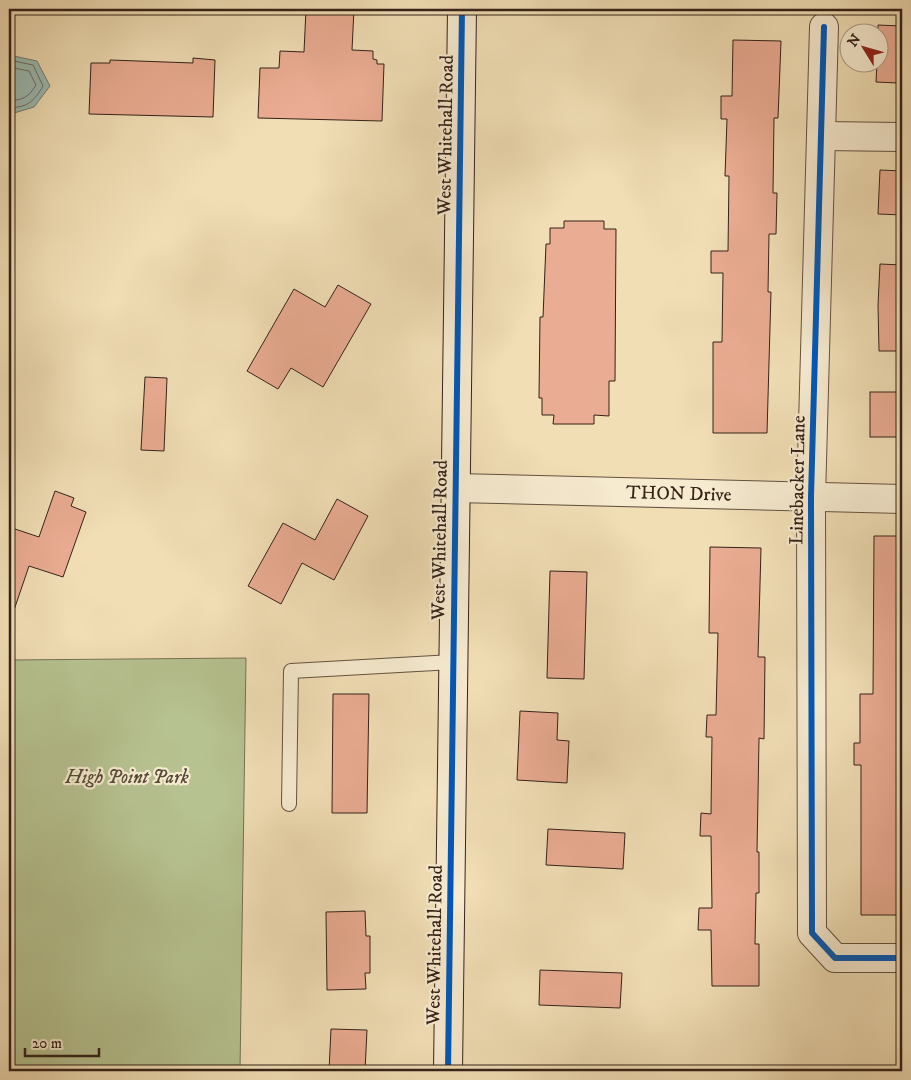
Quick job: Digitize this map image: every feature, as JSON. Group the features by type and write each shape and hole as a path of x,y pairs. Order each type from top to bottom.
{"street":[{"name":"West Whitehall Road","path":"448,1071 462,9"},
{"name":"Linebacker Lane","path":"824,27 811,497 812,933 835,958 902,958"},
{"path":"822,136 902,137"},
{"name":"THON Drive","path":"455,488 902,498"}],"lane":[{"path":"289,804 291,671 453,662"}],"green space":[{"name":"High Point Park","path":"246,658 240,1071 9,1071 9,660"}],"water":[{"path":"9,55 37,61 50,86 34,107 14,113 9,111"}],"building":[{"path":"306,9 354,9 352,50 373,51 373,59 377,60 377,64 384,64 382,121 258,118 260,68 279,68 280,51 304,52"},
{"path":"888,25 901,26 898,83 876,82 876,72 888,72"},
{"path":"733,40 781,41 778,118 774,118 773,193 777,193 776,234 769,234 768,292 771,292 767,433 713,433 713,342 722,342 723,273 711,273 711,251 728,251 729,176 725,176 727,119 721,119 721,96 732,96"},
{"path":"193,58 215,60 213,117 89,114 91,63 110,63 110,60 193,63"},
{"path":"880,170 902,171 902,215 878,214"},
{"path":"564,221 604,221 604,229 616,229 615,381 609,381 609,416 594,415 594,424 553,424 554,415 542,415 542,398 539,398 540,317 543,317 546,244 550,244 550,228 564,228"},
{"path":"880,264 902,265 902,351 879,351 878,305"},
{"path":"338,285 371,304 323,387 291,368 278,389 247,371 294,289 325,307"},
{"path":"145,377 167,378 164,451 141,450"},
{"path":"870,392 902,392 902,437 870,437"},
{"path":"55,491 74,498 71,506 86,512 63,577 29,566 12,616 9,615 9,527 39,537"},
{"path":"337,499 368,516 334,580 302,563 281,604 248,586 283,523 315,540"},
{"path":"874,536 902,536 902,915 861,915 861,765 854,765 854,743 860,743 860,694 873,694"},
{"path":"710,547 761,548 758,657 765,657 764,739 759,738 757,852 759,852 759,893 756,893 755,944 759,944 759,986 712,986 711,930 698,930 699,908 712,908 711,836 700,836 701,813 711,814 712,737 706,737 707,715 716,715 718,633 709,633"},
{"path":"550,571 587,572 584,679 547,678"},
{"path":"333,694 369,694 367,813 332,813"},
{"path":"520,711 558,713 557,740 569,741 567,783 517,780"},
{"path":"548,829 625,833 623,869 546,865"},
{"path":"365,911 366,936 370,936 370,973 365,973 366,989 327,990 326,912"},
{"path":"540,970 622,973 620,1008 539,1005"},
{"path":"331,1029 367,1030 365,1071 329,1071"}],"cycle path":[{"path":"448,1071 462,9"},
{"path":"824,27 811,497 812,933 835,958 902,958"}]}
